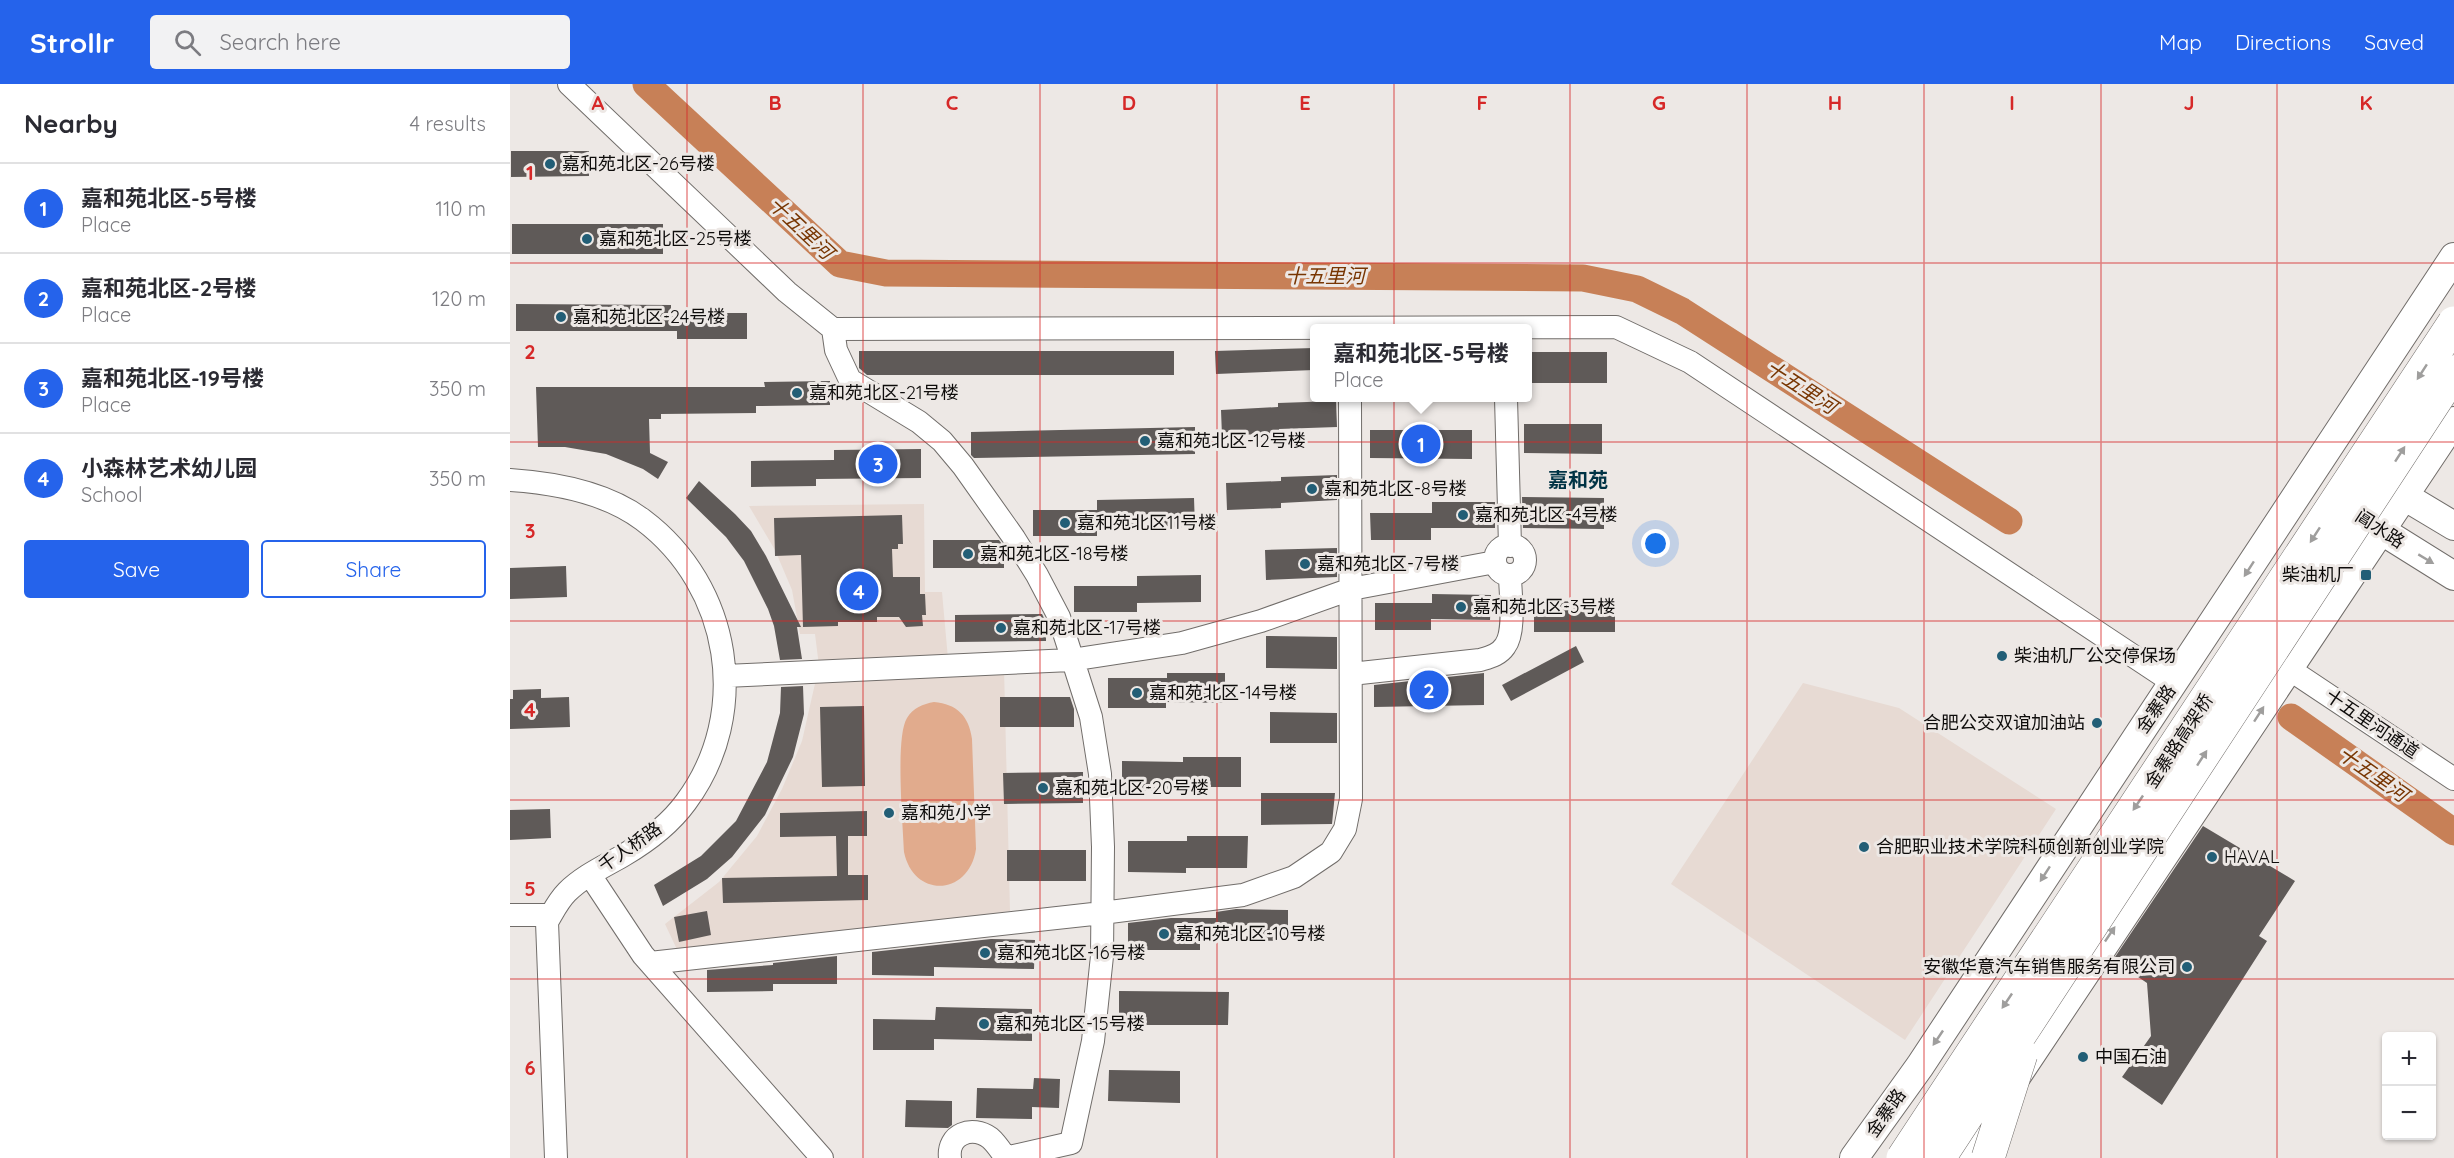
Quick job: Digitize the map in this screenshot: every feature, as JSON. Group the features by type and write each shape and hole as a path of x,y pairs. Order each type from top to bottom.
{"highway":[{"name":"金寨路高架桥","path":"1903,1158 2454,323"},
{"name":"金寨路高架桥","path":"1939,1158 2454,372"},
{"path":"1988,1158 2034,1014"}],"main road":[{"name":"金寨路","path":"1854,1158 1920,1066 2088,807 2174,683 2454,256"},
{"path":"1962,1158 2187,817 2237,748 2454,421"},
{"path":"2329,448 2404,497 2454,526"},
{"name":"阊水路","path":"2307,481 2381,531 2454,576"}],"street":[{"path":"569,84 787,292 833,328 1310,328"},
{"path":"1532,328 1616,327 1690,362 2174,683"},
{"path":"833,328 836,350 850,380 919,422 942,441 963,466 1037,575 1059,617 1091,717 1100,774 1102,956 1094,1041 1071,1143 1006,1158 992,1139 979,1132 963,1133 953,1139 949,1152 950,1158"},
{"path":"650,963 1102,913 1243,895 1294,877 1331,852 1345,829 1351,799 1350,402"},
{"path":"1351,674 1480,660 1496,655 1504,648 1510,637 1505,561 1506,402"},
{"name":"千人桥路","path":"510,480 537,482 610,501 642,519 670,543 693,574 710,606 722,642 725,676 723,711 715,744 703,774 685,803 660,830 567,892 547,922 556,1158"},
{"path":"725,676 1071,660 1182,643 1261,621 1351,589 1505,561"},
{"name":"十五里河通道","path":"2289,669 2454,779"},
{"path":"590,875 650,963 822,1158"},
{"path":"510,915 551,915"}],"shaded area":[{"name":"嘉和苑小学","path":"924,504 925,592 942,592 949,670 1004,668 1010,911 681,958 665,924 719,882 757,836 782,789 802,741 819,666 815,634 800,634 792,590 775,550 749,506"},
{"name":"合肥职业技术学院科硕创新创业学院","path":"1803,683 1899,708 2056,809 1905,1040 1671,884"},
{"path":"934,702 949,705 961,713 968,724 972,739 976,849 971,865 963,876 953,883 941,886 929,884 918,878 910,867 904,852 901,803 903,728 907,718 915,709"}],"building":[{"name":"嘉和苑北区-26号楼","path":"511,151 589,151 589,176 511,177"},
{"name":"嘉和苑北区-25号楼","path":"512,224 663,224 663,254 512,254"},
{"path":"516,304 671,305 671,313 747,313 747,339 677,339 677,331 516,331"},
{"path":"1310,348 1310,370 1216,374 1215,351"},
{"path":"859,351 1174,351 1174,375 867,375 859,368"},
{"path":"1532,352 1607,352 1607,383 1532,383"},
{"path":"830,381 830,405 756,406 756,413 661,414 661,419 649,419 650,453 668,462 658,479 643,469 606,454 565,447 538,447 536,387 765,387 764,382"},
{"path":"1336,402 1337,427 1279,429 1279,433 1222,436 1221,410 1278,407 1278,403"},
{"path":"1524,424 1602,424 1602,454 1524,453"},
{"path":"1195,427 1195,454 974,458 971,455 971,432"},
{"path":"1370,430 1472,430 1472,459 1370,458"},
{"path":"921,449 921,478 816,479 816,486 751,487 751,461 834,460 834,450"},
{"path":"1337,475 1337,500 1281,503 1281,508 1227,510 1226,483 1281,481 1281,477"},
{"path":"699,481 751,531 766,556 801,627 797,627 802,659 780,660 774,626 768,609 744,561 726,537 686,498"},
{"path":"1522,497 1604,498 1604,529 1523,528"},
{"path":"1194,498 1195,527 1097,528 1097,536 1033,536 1033,510 1097,510 1097,500"},
{"path":"1432,502 1495,502 1495,528 1431,528 1431,540 1371,540 1370,513 1432,513"},
{"path":"902,515 903,544 898,544 898,549 892,549 893,577 920,577 920,594 925,594 926,615 922,615 923,626 906,627 899,617 877,617 877,622 838,622 838,626 803,627 801,555 775,556 774,518"},
{"name":"嘉和苑北区-18号楼","path":"933,540 999,540 1004,547 1004,568 933,568"},
{"name":"嘉和苑北区-7号楼","path":"1337,548 1337,577 1266,580 1265,550"},
{"path":"566,566 567,597 510,599 510,568"},
{"path":"1201,575 1201,602 1137,603 1137,612 1074,612 1074,586 1137,586 1137,576"},
{"path":"1432,594 1491,595 1490,620 1431,619 1431,630 1375,630 1375,603 1432,603"},
{"path":"1534,601 1615,602 1615,632 1534,632"},
{"name":"嘉和苑北区-17号楼","path":"1042,614 1046,622 1046,641 955,642 955,615"},
{"path":"1266,636 1337,637 1337,669 1266,668"},
{"path":"1576,646 1584,662 1511,701 1502,685"},
{"path":"1167,673 1225,673 1225,703 1166,702 1166,708 1108,708 1108,678 1167,678"},
{"path":"1484,673 1484,705 1374,707 1374,685"},
{"path":"803,686 804,714 793,757 765,815 732,857 707,879 663,906 654,885 701,856 736,821 767,762 780,713 781,687"},
{"path":"541,689 541,698 569,697 570,727 510,729 510,699 513,699 513,690"},
{"path":"1000,697 1070,697 1074,709 1074,727 1000,727"},
{"path":"864,706 865,786 822,787 820,707"},
{"path":"1270,712 1337,713 1337,743 1270,743"},
{"path":"1183,757 1241,757 1241,787 1182,787 1182,791 1122,791 1122,761 1183,762"},
{"name":"嘉和苑北区-20号楼","path":"1083,772 1083,803 1004,804 1003,773"},
{"path":"1261,793 1335,793 1332,824 1261,825"},
{"path":"550,809 551,838 510,840 510,810"},
{"path":"867,811 867,836 848,836 848,875 868,875 868,900 723,903 722,878 837,876 836,836 780,837 780,813"},
{"name":"安徽华意汽车销售服务有限公司","path":"2203,826 2295,881 2259,936 2267,941 2162,1105 2122,1077 2151,1036 2147,983 2113,960"},
{"path":"1187,836 1248,836 1247,868 1186,868 1186,873 1128,872 1128,841 1187,841"},
{"path":"1007,850 1086,850 1086,881 1007,881"},
{"path":"1236,909 1288,910 1288,941 1200,940 1200,950 1128,950 1128,923 1171,918 1216,918 1216,912"},
{"path":"707,911 711,935 679,942 674,917"},
{"name":"嘉和苑北区-16号楼","path":"991,939 1035,940 1034,969 934,967 934,976 872,975 872,952"},
{"path":"837,956 837,984 773,984 773,991 707,992 707,970 773,965 773,963"},
{"path":"1119,991 1229,992 1228,1025 1119,1025"},
{"name":"嘉和苑北区-15号楼","path":"936,1007 1032,1009 1032,1041 934,1039 934,1050 873,1050 873,1019 935,1020"},
{"path":"1109,1070 1180,1071 1180,1103 1108,1101"},
{"path":"1034,1078 1060,1079 1059,1108 1032,1107 1032,1119 976,1118 977,1088 1033,1089"},
{"path":"906,1100 952,1101 952,1125 948,1128 905,1127"}],"waterway":[{"name":"十五里河","path":"646,84 840,264 886,273 1583,278 1637,289 1682,311 2009,521"},
{"name":"十五里河","path":"2291,717 2454,832"}],"place":[{"name":"嘉和苑北区-26号楼","path":"550,164"},
{"name":"嘉和苑北区-25号楼","path":"587,239"},
{"name":"嘉和苑北区-24号楼","path":"561,317"},
{"name":"嘉和苑北区-21号楼","path":"797,393"},
{"name":"嘉和苑北区-12号楼","path":"1145,441"},
{"name":"嘉和苑北区-5号楼","path":"1421,444"},
{"name":"嘉和苑北区-19号楼","path":"878,464"},
{"name":"嘉和苑北区-8号楼","path":"1312,489"},
{"name":"嘉和苑北区-4号楼","path":"1463,515"},
{"name":"嘉和苑北区11号楼","path":"1065,523"},
{"name":"嘉和苑北区-18号楼","path":"968,554"},
{"name":"嘉和苑北区-7号楼","path":"1305,564"},
{"name":"柴油机厂","path":"2366,575"},
{"name":"小森林艺术幼儿园","path":"859,591"},
{"name":"嘉和苑北区-3号楼","path":"1461,607"},
{"name":"嘉和苑北区-17号楼","path":"1001,628"},
{"name":"柴油机厂公交停保场","path":"2002,656"},
{"name":"嘉和苑北区-2号楼","path":"1429,690"},
{"name":"嘉和苑北区-14号楼","path":"1137,693"},
{"name":"合肥公交双谊加油站","path":"2097,723"},
{"name":"嘉和苑北区-20号楼","path":"1043,788"},
{"name":"嘉和苑小学","path":"889,813"},
{"name":"合肥职业技术学院科硕创新创业学院","path":"1864,847"},
{"name":"HAVAL","path":"2212,857"},
{"name":"嘉和苑北区-10号楼","path":"1164,934"},
{"name":"嘉和苑北区-16号楼","path":"985,953"},
{"name":"安徽华意汽车销售服务有限公司","path":"2187,967"},
{"name":"嘉和苑北区-15号楼","path":"984,1024"},
{"name":"中国石油","path":"2083,1057"}],"district":[{"name":"嘉和苑","path":"1578,480"}]}
